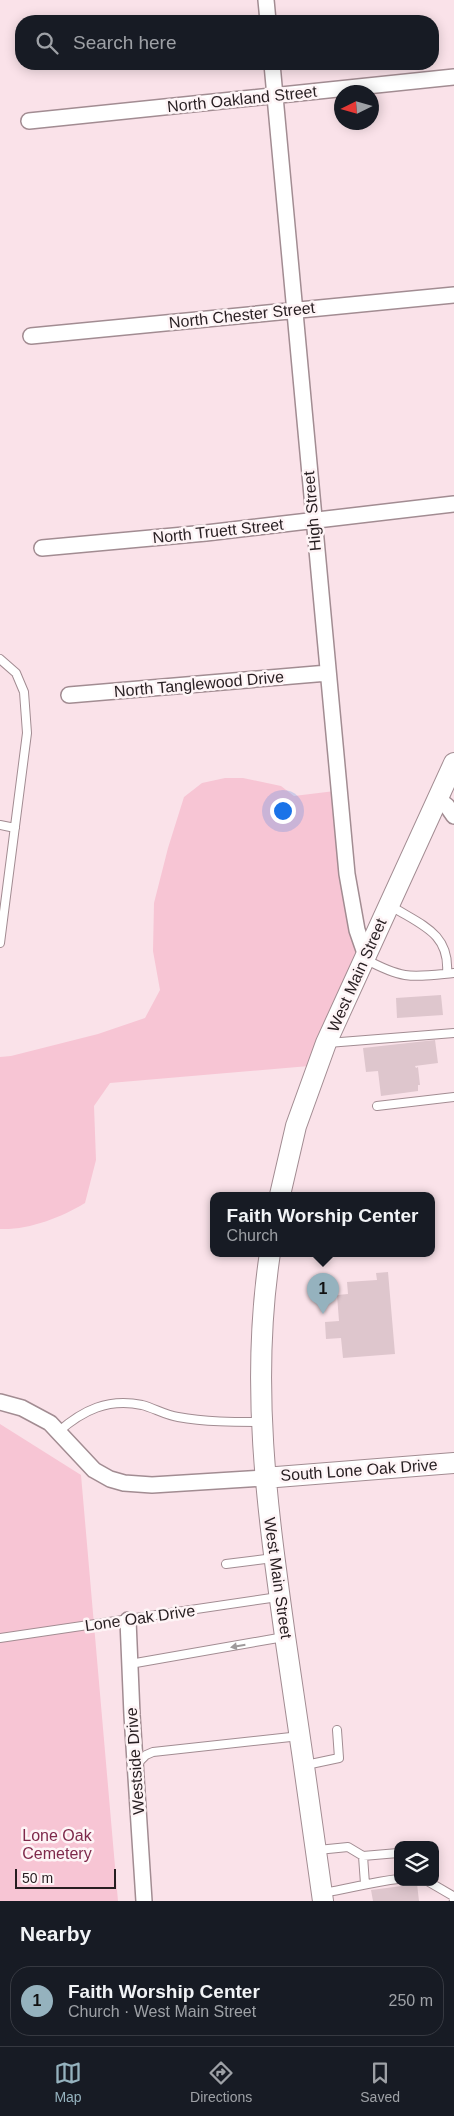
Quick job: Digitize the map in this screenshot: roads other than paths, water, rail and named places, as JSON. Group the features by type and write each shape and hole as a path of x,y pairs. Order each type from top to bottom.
{"main road":[{"name":"West Main Street","path":"281,1192 296,1126 326,1043 454,763"},
{"name":"West Main Street","path":"269,1257 264,1292 260,1389 264,1478 323,1897"},
{"name":"South Lone Oak Drive","path":"264,1478 454,1463"}],"street":[{"path":"266,0 267,15"},
{"name":"High Street","path":"273,70 347,874 357,930 365,957"},
{"name":"North Oakland Street","path":"29,121 275,94 454,77"},
{"name":"North Chester Street","path":"31,336 454,295"},
{"name":"North Truett Street","path":"42,548 206,533 454,504"},
{"name":"North Tanglewood Drive","path":"69,695 328,673"},
{"path":"438,799 447,806 454,816"},
{"path":"0,1402 22,1408 50,1423 94,1470 110,1479 124,1483 152,1485 264,1478"},
{"name":"Westside Drive","path":"128,1620 144,1901"}],"lane":[{"path":"0,659 16,674 24,692 27,733 0,944"},
{"path":"0,825 15,828"},
{"path":"365,957 394,974 406,976 451,973 445,948 439,939 389,905"},
{"path":"326,1043 454,1033"},
{"path":"377,1106 454,1097"},
{"path":"58,1432 79,1415 92,1408 121,1404 141,1405 167,1416 191,1420 262,1422"},
{"path":"226,1564 275,1558"},
{"name":"Lone Oak Drive","path":"0,1638 280,1596"},
{"path":"130,1664 286,1637"},
{"path":"304,1766 339,1758 337,1730"},
{"path":"135,1767 146,1755 153,1752 300,1736"},
{"path":"316,1851 348,1846 363,1856 394,1853"},
{"path":"363,1856 365,1884"},
{"path":"323,1897 365,1884 394,1880"},
{"path":"436,1886 454,1896 454,1901"}],"place":[{"name":"Faith Worship Center","path":"323,1314"}],"park label":[{"name":"Lone Oak Cemetery","path":"57,1844"}]}
